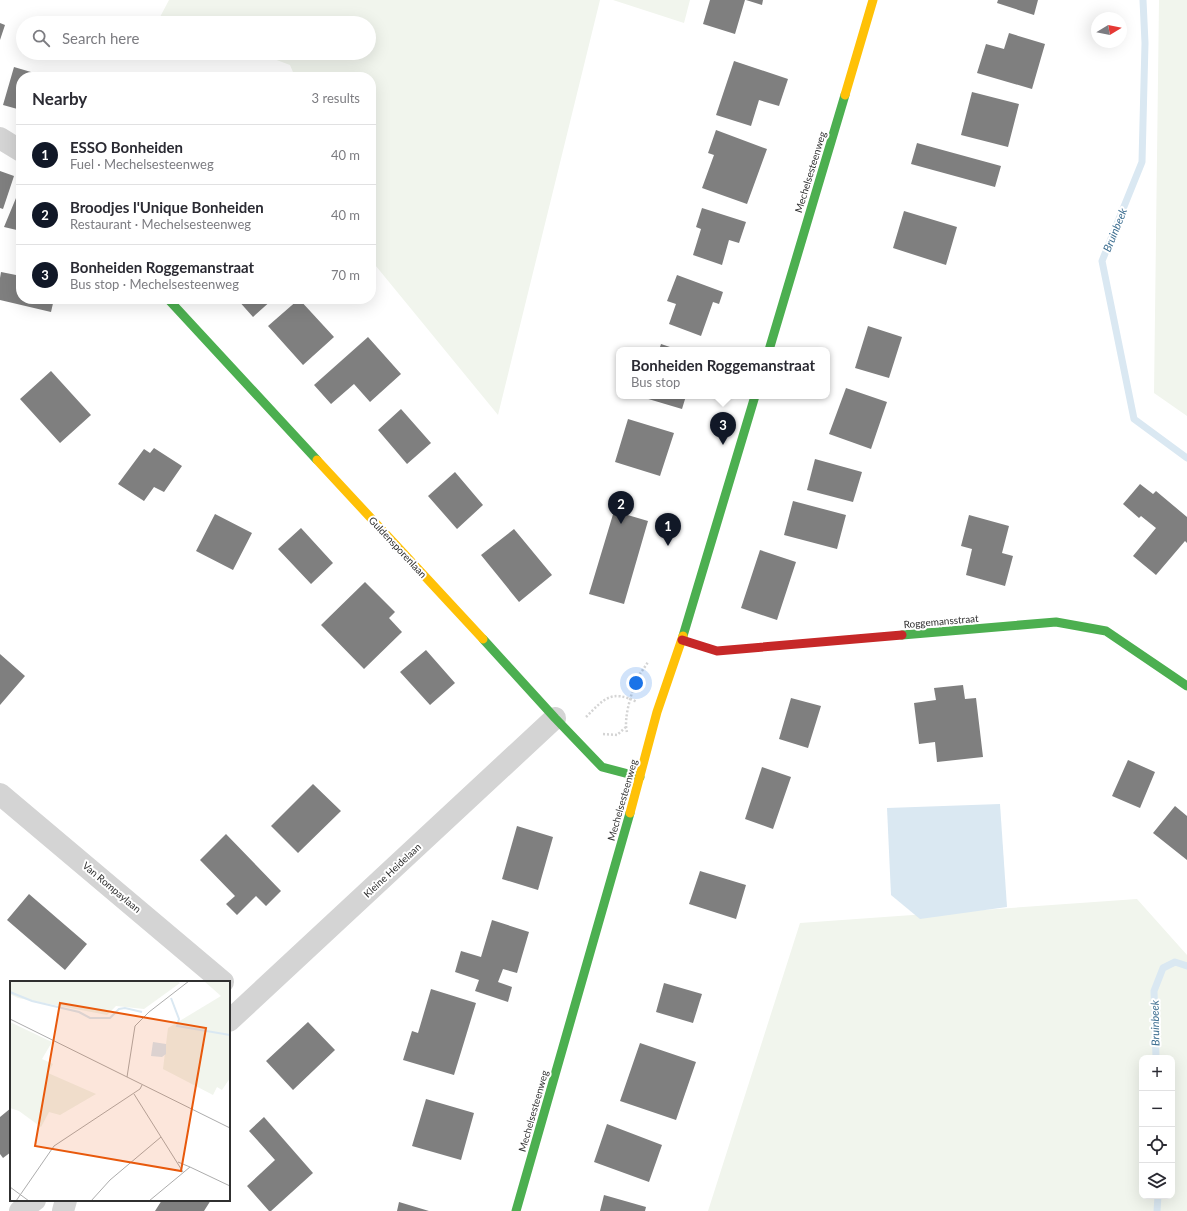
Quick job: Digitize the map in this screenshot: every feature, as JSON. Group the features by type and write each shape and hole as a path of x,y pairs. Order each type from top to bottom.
{"street":[{"name":"Mechelsesteenweg","path":"769,347 873,0"},
{"path":"0,138 16,148"},
{"name":"Guldensporenlaan","path":"173,304 562,726 602,767 640,777"},
{"name":"Mechelsesteenweg","path":"516,1211 640,777 656,712 682,640 754,399"},
{"name":"Roggemansstraat","path":"682,640 717,652 1056,622 1106,631 1187,686"},
{"name":"Kleine Heidelaan","path":"230,1020 562,726"},
{"name":"Van Rompaylaan","path":"0,794 222,981"},
{"path":"230,989 248,1004"},
{"path":"20,1211 34,1201"},
{"path":"63,1211 66,1201"}],"path":[{"path":"562,726 603,700 617,696 631,699 626,727"}],"shaded area":[{"path":"169,0 600,0 498,415 376,266 376,72 293,72 290,65 277,60 376,60 376,16 161,16"},
{"path":"613,0 690,0 684,23"},
{"path":"1159,0 1187,0 1187,416 1154,393"},
{"path":"1000,804 1007,907 920,919 891,895 887,808"},
{"path":"1137,899 1187,955 1187,1211 708,1211 800,923"}],"building":[{"path":"710,0 745,0 735,34 703,24"},
{"path":"746,0 763,0 762,5"},
{"path":"998,0 1038,0 1034,15 997,3"},
{"path":"0,23 5,25 0,40"},
{"path":"1009,33 1045,44 1032,89 977,73 986,44 1004,49"},
{"path":"734,61 788,79 779,106 759,100 751,126 716,115"},
{"path":"14,67 31,72 16,72 16,109 3,105"},
{"path":"972,92 1019,104 1008,147 961,135"},
{"path":"716,130 767,149 747,204 702,188 714,155 708,153"},
{"path":"917,143 1001,166 995,187 911,164"},
{"path":"0,171 14,176 3,209 0,208"},
{"path":"16,198 16,230 4,227"},
{"path":"702,208 746,222 739,243 729,240 722,265 693,255 701,229 696,227"},
{"path":"904,211 957,227 946,265 893,248"},
{"path":"1,272 16,275 16,304 0,300"},
{"path":"677,275 723,292 719,304 713,302 701,336 669,324 676,304 667,301"},
{"path":"17,304 53,304 51,312"},
{"path":"241,304 267,304 253,317"},
{"path":"293,304 304,304 334,337 303,365 268,326"},
{"path":"868,326 902,337 889,378 855,368"},
{"path":"368,337 401,374 370,402 354,384 331,404 314,385"},
{"path":"661,344 670,347 660,347"},
{"path":"51,371 91,415 60,443 20,399"},
{"path":"846,388 887,402 871,449 829,434"},
{"path":"648,399 685,399 682,409"},
{"path":"401,409 431,443 407,464 378,430"},
{"path":"628,419 674,433 660,476 615,462"},
{"path":"154,448 182,466 164,492 154,487 144,501 118,484 144,449 150,453"},
{"path":"815,459 862,472 853,502 807,490"},
{"path":"455,472 483,505 457,529 428,496"},
{"path":"1140,484 1153,494 1156,491 1187,517 1187,543 1185,541 1156,575 1133,556 1156,528 1141,516 1139,518 1123,504"},
{"path":"793,501 846,515 837,549 784,535"},
{"path":"614,511 648,521 624,604 589,594"},
{"path":"215,514 252,533 233,570 196,551"},
{"path":"969,515 1009,526 1002,553 1013,556 1005,586 966,575 972,549 961,546"},
{"path":"301,528 333,563 311,584 278,549"},
{"path":"514,529 552,575 519,602 481,555"},
{"path":"760,550 796,562 777,620 741,608"},
{"path":"365,582 395,612 389,618 402,632 364,669 321,625"},
{"path":"426,650 455,683 430,705 400,672"},
{"path":"0,654 25,676 0,705"},
{"path":"963,685 965,699 976,698 983,757 937,762 935,742 919,744 914,703 936,700 934,688"},
{"path":"791,698 821,706 808,748 779,739"},
{"path":"1128,760 1155,772 1140,808 1112,796"},
{"path":"762,767 791,777 773,829 745,819"},
{"path":"313,784 341,811 298,853 271,826"},
{"path":"1175,806 1187,816 1187,860 1153,833"},
{"path":"517,826 553,837 538,890 502,879"},
{"path":"226,834 281,891 266,906 256,896 237,915 226,904 235,896 200,860"},
{"path":"700,871 746,885 736,919 689,904"},
{"path":"29,894 87,944 65,970 7,920"},
{"path":"492,920 529,932 517,973 503,969 498,982 512,987 508,1002 475,991 479,980 455,972 461,951 481,957"},
{"path":"664,983 702,994 693,1023 656,1012"},
{"path":"431,989 476,1003 454,1075 403,1060 412,1031 418,1033"},
{"path":"308,1022 335,1050 293,1090 266,1061"},
{"path":"640,1043 696,1062 676,1120 620,1101"},
{"path":"426,1099 474,1113 461,1160 412,1146"},
{"path":"10,1109 10,1153 3,1158 0,1154 0,1117"},
{"path":"264,1117 313,1173 271,1211 269,1211 247,1186 275,1160 249,1131"},
{"path":"607,1124 662,1145 649,1182 594,1162"},
{"path":"604,1195 646,1207 645,1211 600,1211"},
{"path":"161,1201 210,1201 204,1211 155,1211"},
{"path":"399,1202 429,1211 397,1211"}],"waterway":[{"name":"Bruinbeek","path":"1143,0 1145,43 1142,162 1102,261 1134,419 1187,458"},
{"name":"Bruinbeek","path":"1156,1055 1154,991 1163,968 1175,962 1187,966"},
{"name":"Bruinbeek","path":"1157,1211 1158,1199"}],"traffic: fast":[{"path":"770,347 845,95"},
{"path":"173,304 317,460"},
{"path":"683,636 754,399"},
{"path":"902,635 1056,622 1106,631 1187,686"},
{"path":"483,639 602,767 640,777"},
{"path":"516,1211 630,813"}],"traffic: slow":[{"path":"845,95 873,0"},
{"path":"317,460 483,639"},
{"path":"630,813 657,712 683,636"}],"traffic: jam":[{"path":"682,640 717,651 902,635"}],"place":[{"name":"Bonheiden Roggemanstraat","path":"723,445"},
{"name":"Broodjes l'Unique Bonheiden","path":"621,524"},
{"name":"ESSO Bonheiden","path":"668,546"}]}
